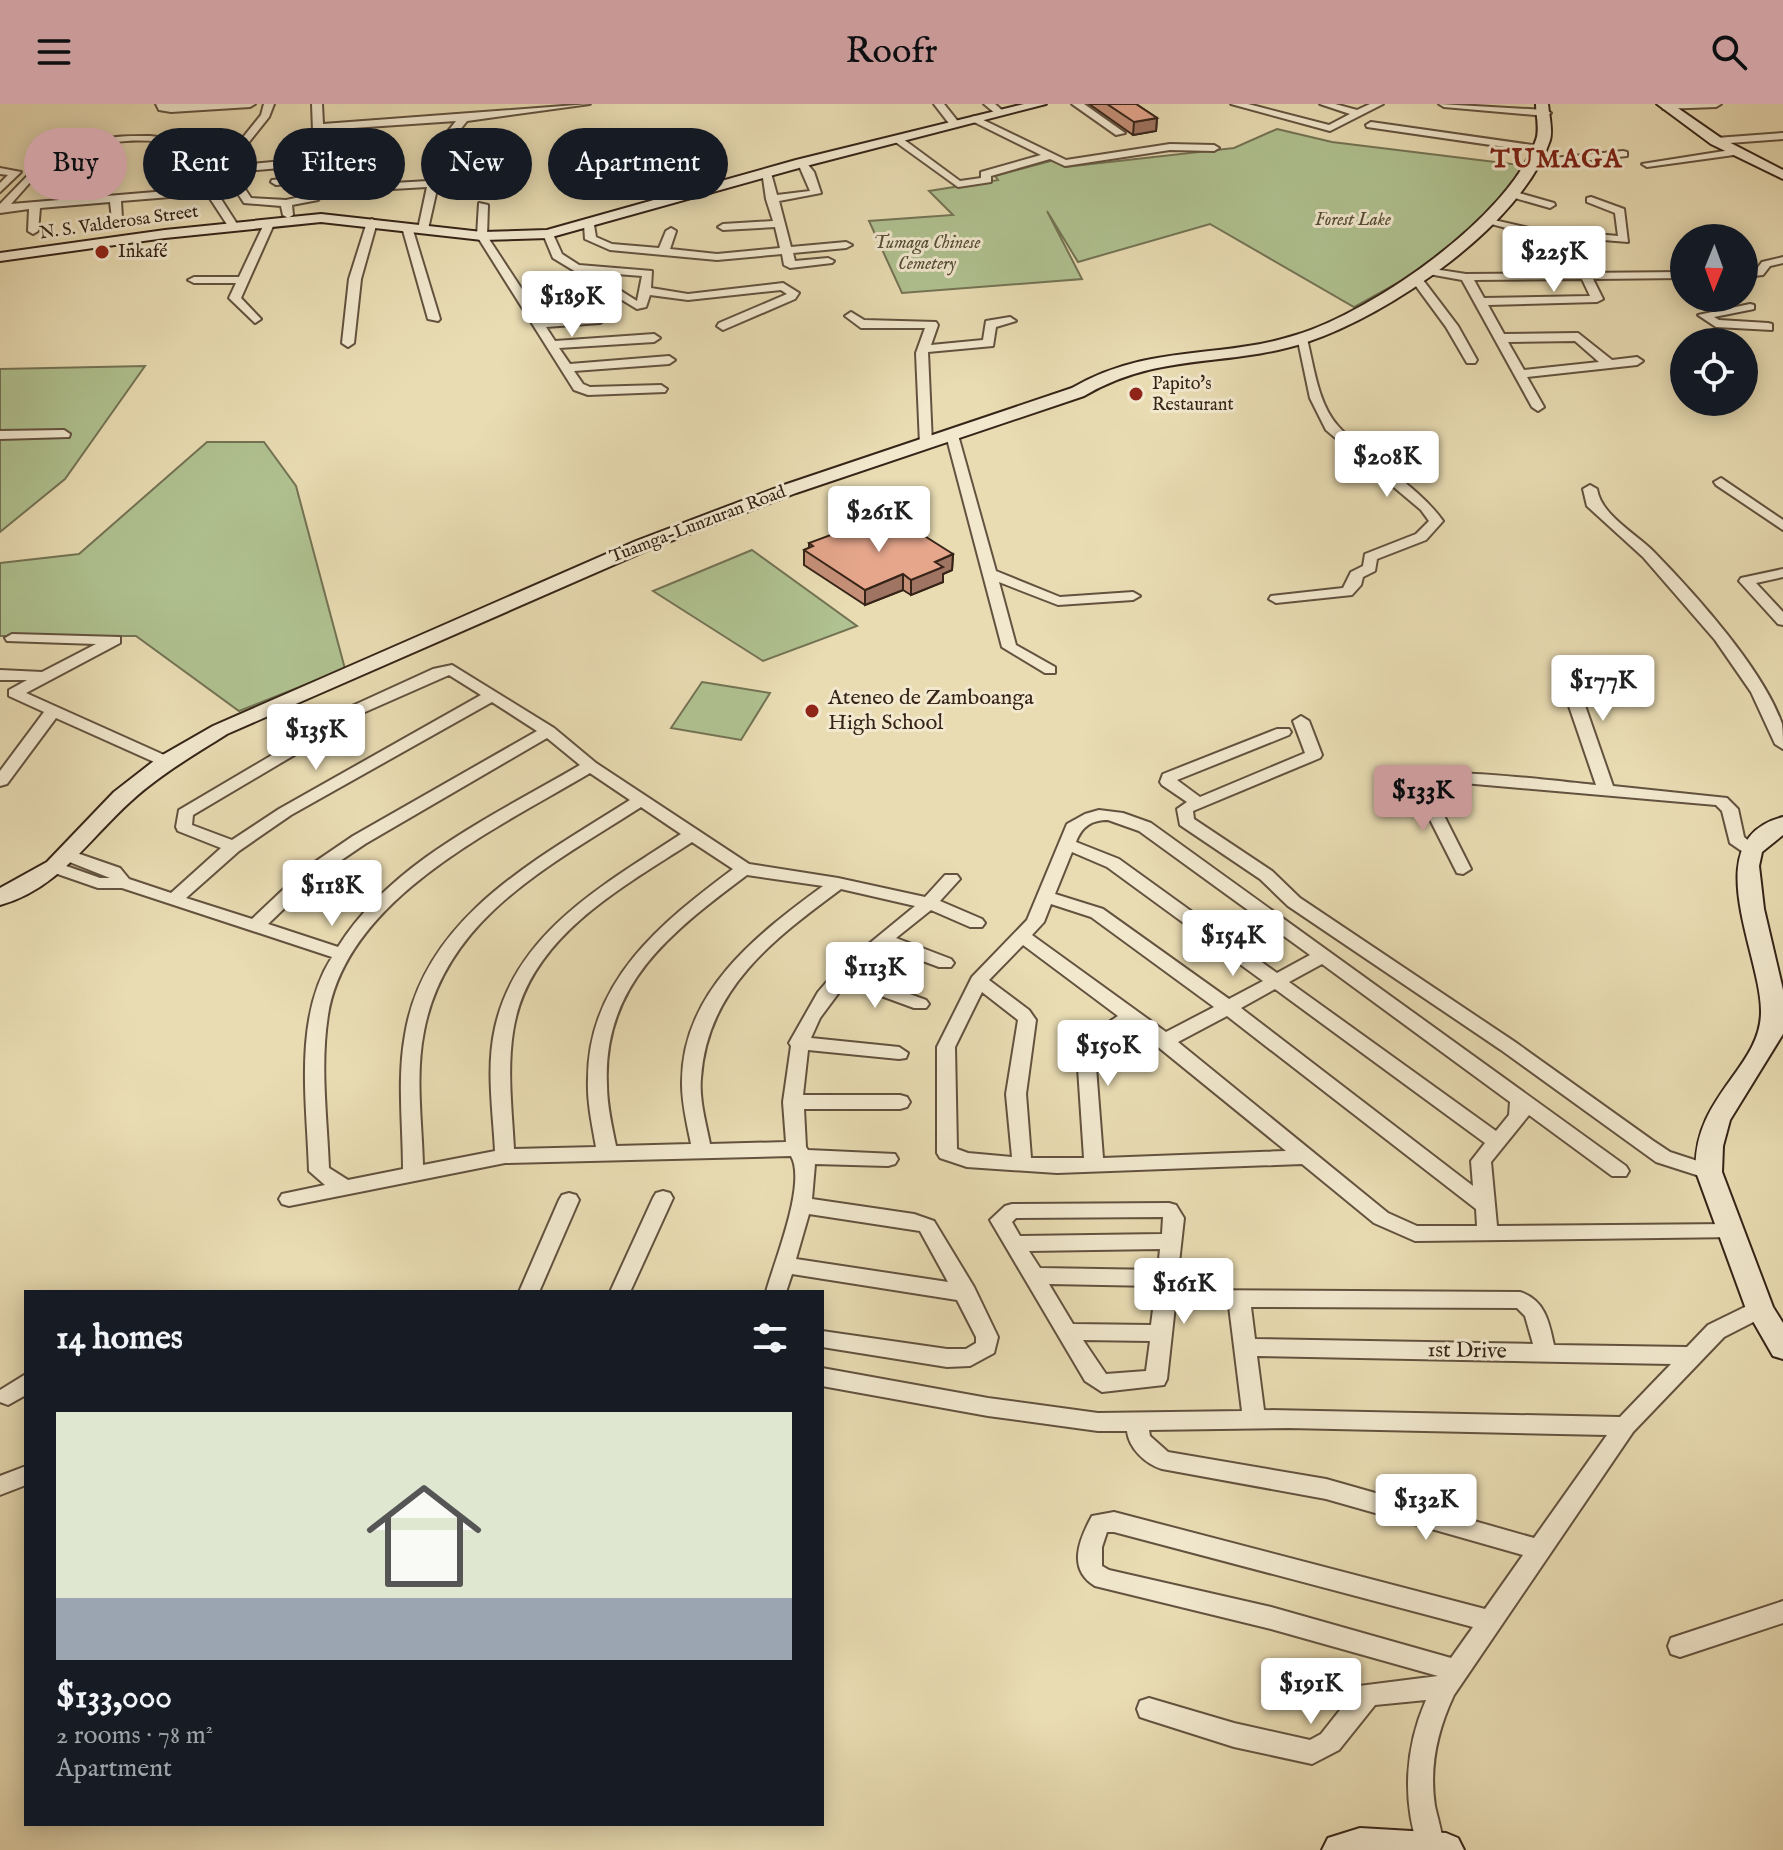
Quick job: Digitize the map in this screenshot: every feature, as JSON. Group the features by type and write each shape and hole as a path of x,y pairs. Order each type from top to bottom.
{"street":[{"path":"161,104 162,108 171,109 250,104"},
{"path":"255,128 266,115 269,104"},
{"path":"317,104 318,127 465,118 585,104"},
{"path":"939,104 955,124"},
{"name":"N. S. Valderosa Street","path":"0,257 321,218 482,236 548,234 589,225 801,163 975,119 994,108 1040,104"},
{"path":"1077,104 1120,133"},
{"path":"1236,104 1325,128 1334,127 1378,104"},
{"path":"1325,104 1359,114"},
{"path":"1444,104 1544,108"},
{"path":"1664,105 1716,104"},
{"path":"1664,105 1716,141 1783,175"},
{"path":"369,112 473,106 456,128"},
{"name":"Tuamga-Lunzuran Road","path":"0,898 61,861 122,797 167,762 220,730 629,550 790,489 1078,392 1113,373 1136,366 1301,339 1385,298 1421,274 1485,221 1512,194 1537,156 1544,108"},
{"path":"975,119 1069,163 1170,147 1214,148"},
{"path":"1371,125 1537,156 1623,154"},
{"path":"1716,141 1783,136"},
{"path":"895,138 958,184 987,180 985,174 1051,156"},
{"path":"1647,164 1737,152"},
{"path":"771,199 816,193 809,172 801,163"},
{"path":"1767,167 1783,167"},
{"path":"0,171 16,172 0,189"},
{"path":"766,173 790,265 828,261"},
{"path":"1,209 24,183"},
{"path":"1512,194 1550,205"},
{"path":"1,209 80,200"},
{"path":"111,200 117,219"},
{"path":"218,200 234,227"},
{"path":"247,200 286,203 303,200"},
{"path":"423,229 430,200"},
{"path":"1485,221 1529,231 1624,240 1626,233 1620,211 1591,200"},
{"path":"286,203 290,222"},
{"path":"483,205 482,236 541,324 578,387 585,391 661,389"},
{"path":"33,231 35,206"},
{"path":"348,343 355,279 372,222"},
{"path":"255,319 235,298 269,224"},
{"path":"723,227 777,224"},
{"path":"589,225 591,239 603,245 717,257 846,245"},
{"path":"407,227 434,319"},
{"path":"664,251 671,231"},
{"path":"548,234 557,256 637,306 642,305 648,273 578,268"},
{"path":"1758,273 1766,264 1783,260"},
{"path":"1421,274 1466,277 1670,275"},
{"path":"1421,274 1471,360"},
{"path":"1481,302 1597,299 1586,276"},
{"path":"1466,277 1538,407"},
{"path":"194,280 241,280"},
{"path":"646,291 688,297 783,286 793,293 791,297 723,326"},
{"path":"1746,302 1769,329 1716,323 1704,315 1746,302"},
{"path":"736,311 765,308"},
{"path":"851,316 861,324 930,324 932,328 923,349 926,444"},
{"path":"541,324 600,319"},
{"path":"923,349 989,343 990,324 1010,321"},
{"path":"1502,338 1578,337 1609,364"},
{"path":"551,345 654,338"},
{"path":"1276,599 1347,592 1354,585 1356,575 1370,568 1370,557 1421,537 1436,521 1426,507 1331,427 1316,398 1301,339"},
{"path":"566,368 669,360"},
{"path":"1519,374 1637,361"},
{"path":"0,435 64,434"},
{"path":"952,435 992,574 1009,647 1050,670"},
{"path":"1721,482 1783,526"},
{"path":"1590,489 1592,503 1648,554 1720,637 1759,692 1783,744"},
{"path":"1783,573 1746,581 1783,621"},
{"path":"992,574 1058,601 1133,596"},
{"path":"0,702 41,676 115,640 12,638"},
{"path":"1564,668 1606,791"},
{"path":"233,847 184,827 185,813 307,741 334,720 438,672 458,670 548,731 590,766 690,836 744,869 838,883 931,904 976,923"},
{"path":"0,675 41,676"},
{"path":"15,694 167,762"},
{"path":"173,900 233,847 285,812 493,695"},
{"path":"1,781 52,712"},
{"path":"1301,721 1314,755 1185,809 1186,821 1266,875 1294,902 1508,1046 1663,1157 1709,1172"},
{"path":"254,927 312,872 359,840 548,731"},
{"path":"1198,803 1168,782 1169,777 1283,732"},
{"path":"347,1189 319,1171 319,1011 339,953 384,900 414,875 590,766"},
{"path":"1463,869 1411,781 1452,777 1725,802 1730,809 1736,839 1752,850"},
{"path":"413,1173 414,1033 429,979 447,948 469,921 504,891 641,800"},
{"path":"1304,1157 1022,1164 962,1161 947,1153 946,1047 978,981 1023,937 1047,897 1073,828 1086,817 1098,814 1124,817 1145,827 1619,1171"},
{"path":"1783,824 1752,850 1748,862 1755,922 1774,998 1773,1027 1765,1047 1735,1087 1707,1143 1709,1172 1731,1232 1760,1309 1783,1348"},
{"path":"505,1156 501,1064 504,1029 511,1002 526,970 547,941 573,915 690,836"},
{"path":"1067,844 1113,863 1496,1141"},
{"path":"61,861 114,872 123,883 339,953"},
{"path":"607,1153 596,1077 604,1022 614,994 632,965 654,941 744,869"},
{"path":"777,1290 807,1175 800,1153 793,1102 798,1043 818,1002 884,940 931,904 951,879"},
{"path":"702,1152 691,1081 695,1047 721,985 749,951 838,883"},
{"path":"1047,897 1097,913 1226,1006 1484,1205"},
{"path":"1023,937 1165,1041 1304,1157 1381,1218 1401,1229 1415,1233 1488,1234 1731,1232"},
{"path":"884,940 945,963"},
{"path":"1165,1041 1323,956"},
{"path":"844,976 920,1004"},
{"path":"978,981 1027,1020 1016,1094 1022,1164"},
{"path":"1094,1164 1086,1053 1099,1037 1131,1016"},
{"path":"798,1043 899,1053"},
{"path":"1488,1234 1481,1161 1519,1117 1520,1098"},
{"path":"793,1102 900,1102"},
{"path":"289,1199 505,1156 702,1152 800,1153 888,1159"},
{"path":"621,1290 663,1198"},
{"path":"530,1290 569,1200"},
{"path":"801,1205 927,1226 967,1293 987,1337 986,1347 970,1357 947,1358 824,1339"},
{"path":"1169,1210 1174,1218 1155,1380 1102,1383 1095,1379 1015,1244 1000,1220 1012,1211 1169,1210"},
{"path":"1015,1244 1171,1241"},
{"path":"783,1265 967,1293"},
{"path":"1033,1276 1239,1298 1520,1300 1529,1304 1534,1311 1545,1352"},
{"path":"1239,1298 1254,1420"},
{"path":"1340,1850 1360,1845 1439,1848 1421,1809 1420,1768 1426,1724 1452,1679 1625,1426 1716,1331 1760,1309"},
{"path":"1068,1332 1160,1333"},
{"name":"1st Drive","path":"1244,1347 1690,1356"},
{"path":"824,1377 988,1407 1098,1422 1254,1420 1625,1426"},
{"path":"1137,1421 1139,1440 1162,1460 1326,1489 1540,1550"},
{"path":"0,1486 24,1476"},
{"path":"1452,1679 1271,1618 1103,1579 1092,1572 1090,1565 1093,1536 1100,1523 1114,1522 1490,1621"},
{"path":"1680,1646 1783,1612"},
{"path":"1149,1709 1263,1742 1312,1752 1330,1742 1368,1694 1452,1679"}],"green space":[{"name":"Forest Lake","path":"1277,129 1332,142 1529,166 1506,196 1426,267 1354,307 1210,224 1078,262 1047,211 1082,279 902,293 869,221 953,215 929,191 998,180 995,176 1054,160 1065,167 1234,148"},
{"path":"145,366 65,479 0,532 0,369"},
{"path":"207,442 264,442 296,486 345,669 239,711 136,636 0,636 0,563 79,554"},
{"path":"752,550 857,626 763,661 653,591"},
{"path":"702,682 770,693 741,740 671,728"}],"building":[{"path":"1107,104 1136,104 1157,118 1134,122"},
{"path":"904,523 953,554 935,562 943,567 911,580 903,574 865,590 804,550 813,546 809,543 860,524 876,534"}],"place":[{"name":"Inkafé","path":"102,252"},
{"name":"Papito's Restaurant","path":"1136,394"},
{"name":"Ateneo de Zamboanga High School","path":"812,711"}],"district":[{"name":"TUMAGA","path":"1557,159"}],"park label":[{"name":"Tumaga Chinese Cemetery","path":"927,253"}]}
